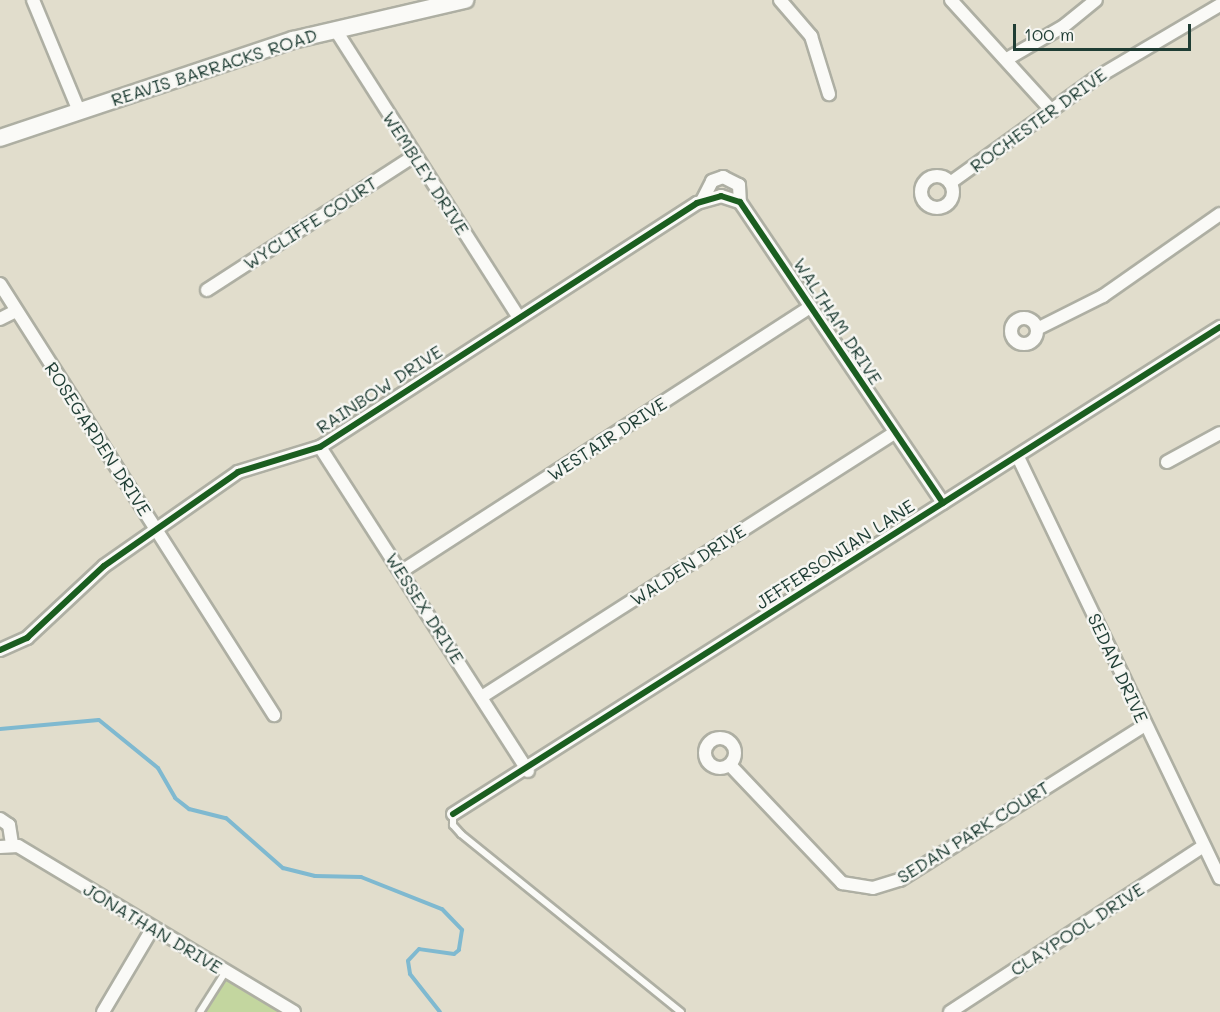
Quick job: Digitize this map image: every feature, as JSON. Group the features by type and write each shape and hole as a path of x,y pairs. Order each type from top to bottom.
{"main road":[{"name":"REAVIS BARRACKS ROAD","path":"0,138 335,29 437,4 465,0"}],"street":[{"path":"33,0 79,111"},
{"path":"780,0 811,36 830,94"},
{"path":"951,0 1052,111"},
{"path":"1007,59 1064,26 1095,0"},
{"name":"ROCHESTER DRIVE","path":"950,183 1133,53 1220,5"},
{"name":"WEMBLEY DRIVE","path":"335,29 518,316"},
{"name":"WYCLIFFE COURT","path":"207,290 414,156"},
{"name":"RAINBOW DRIVE","path":"0,650 27,638 155,527 238,472 320,447 518,316 702,201 721,196 740,202 739,185 723,177 712,181 702,201"},
{"name":"WALTHAM DRIVE","path":"740,202 811,306 893,434 943,503"},
{"path":"1037,329 1084,308 1220,214"},
{"name":"ROSEGARDEN DRIVE","path":"0,284 274,715"},
{"name":"WESTAIR DRIVE","path":"402,571 811,306"},
{"path":"0,319 16,310"},
{"name":"JEFFERSONIAN LANE","path":"453,814 528,771 1220,327"},
{"name":"WALDEN DRIVE","path":"483,696 893,434"},
{"path":"1167,462 1218,438"},
{"name":"WESSEX DRIVE","path":"320,447 483,696 528,771"},
{"name":"SEDAN DRIVE","path":"1018,457 1204,846 1216,860 1220,878"},
{"name":"SEDAN PARK COURT","path":"730,765 842,883 873,888 900,880 1145,725"},
{"name":"JONATHAN DRIVE","path":"0,819 9,825 6,846 294,1012"},
{"name":"CLAYPOOL DRIVE","path":"950,1012 1204,846"},
{"path":"103,1012 152,929"}],"lane":[{"path":"453,814 453,825 461,834 681,1012"},
{"path":"200,1012 226,971"}],"green space":[{"path":"225,979 279,1012 205,1012"}],"waterway":[{"path":"0,729 99,720 158,768 175,798 189,809 226,818 283,868 315,876 361,877 442,909 462,930 459,950 454,954 419,949 408,961 410,974 440,1012"}],"cycle path":[{"path":"0,650 27,638 104,566 238,472 320,447 697,203 721,196 740,202 943,503"},
{"path":"453,814 1220,327"}]}
